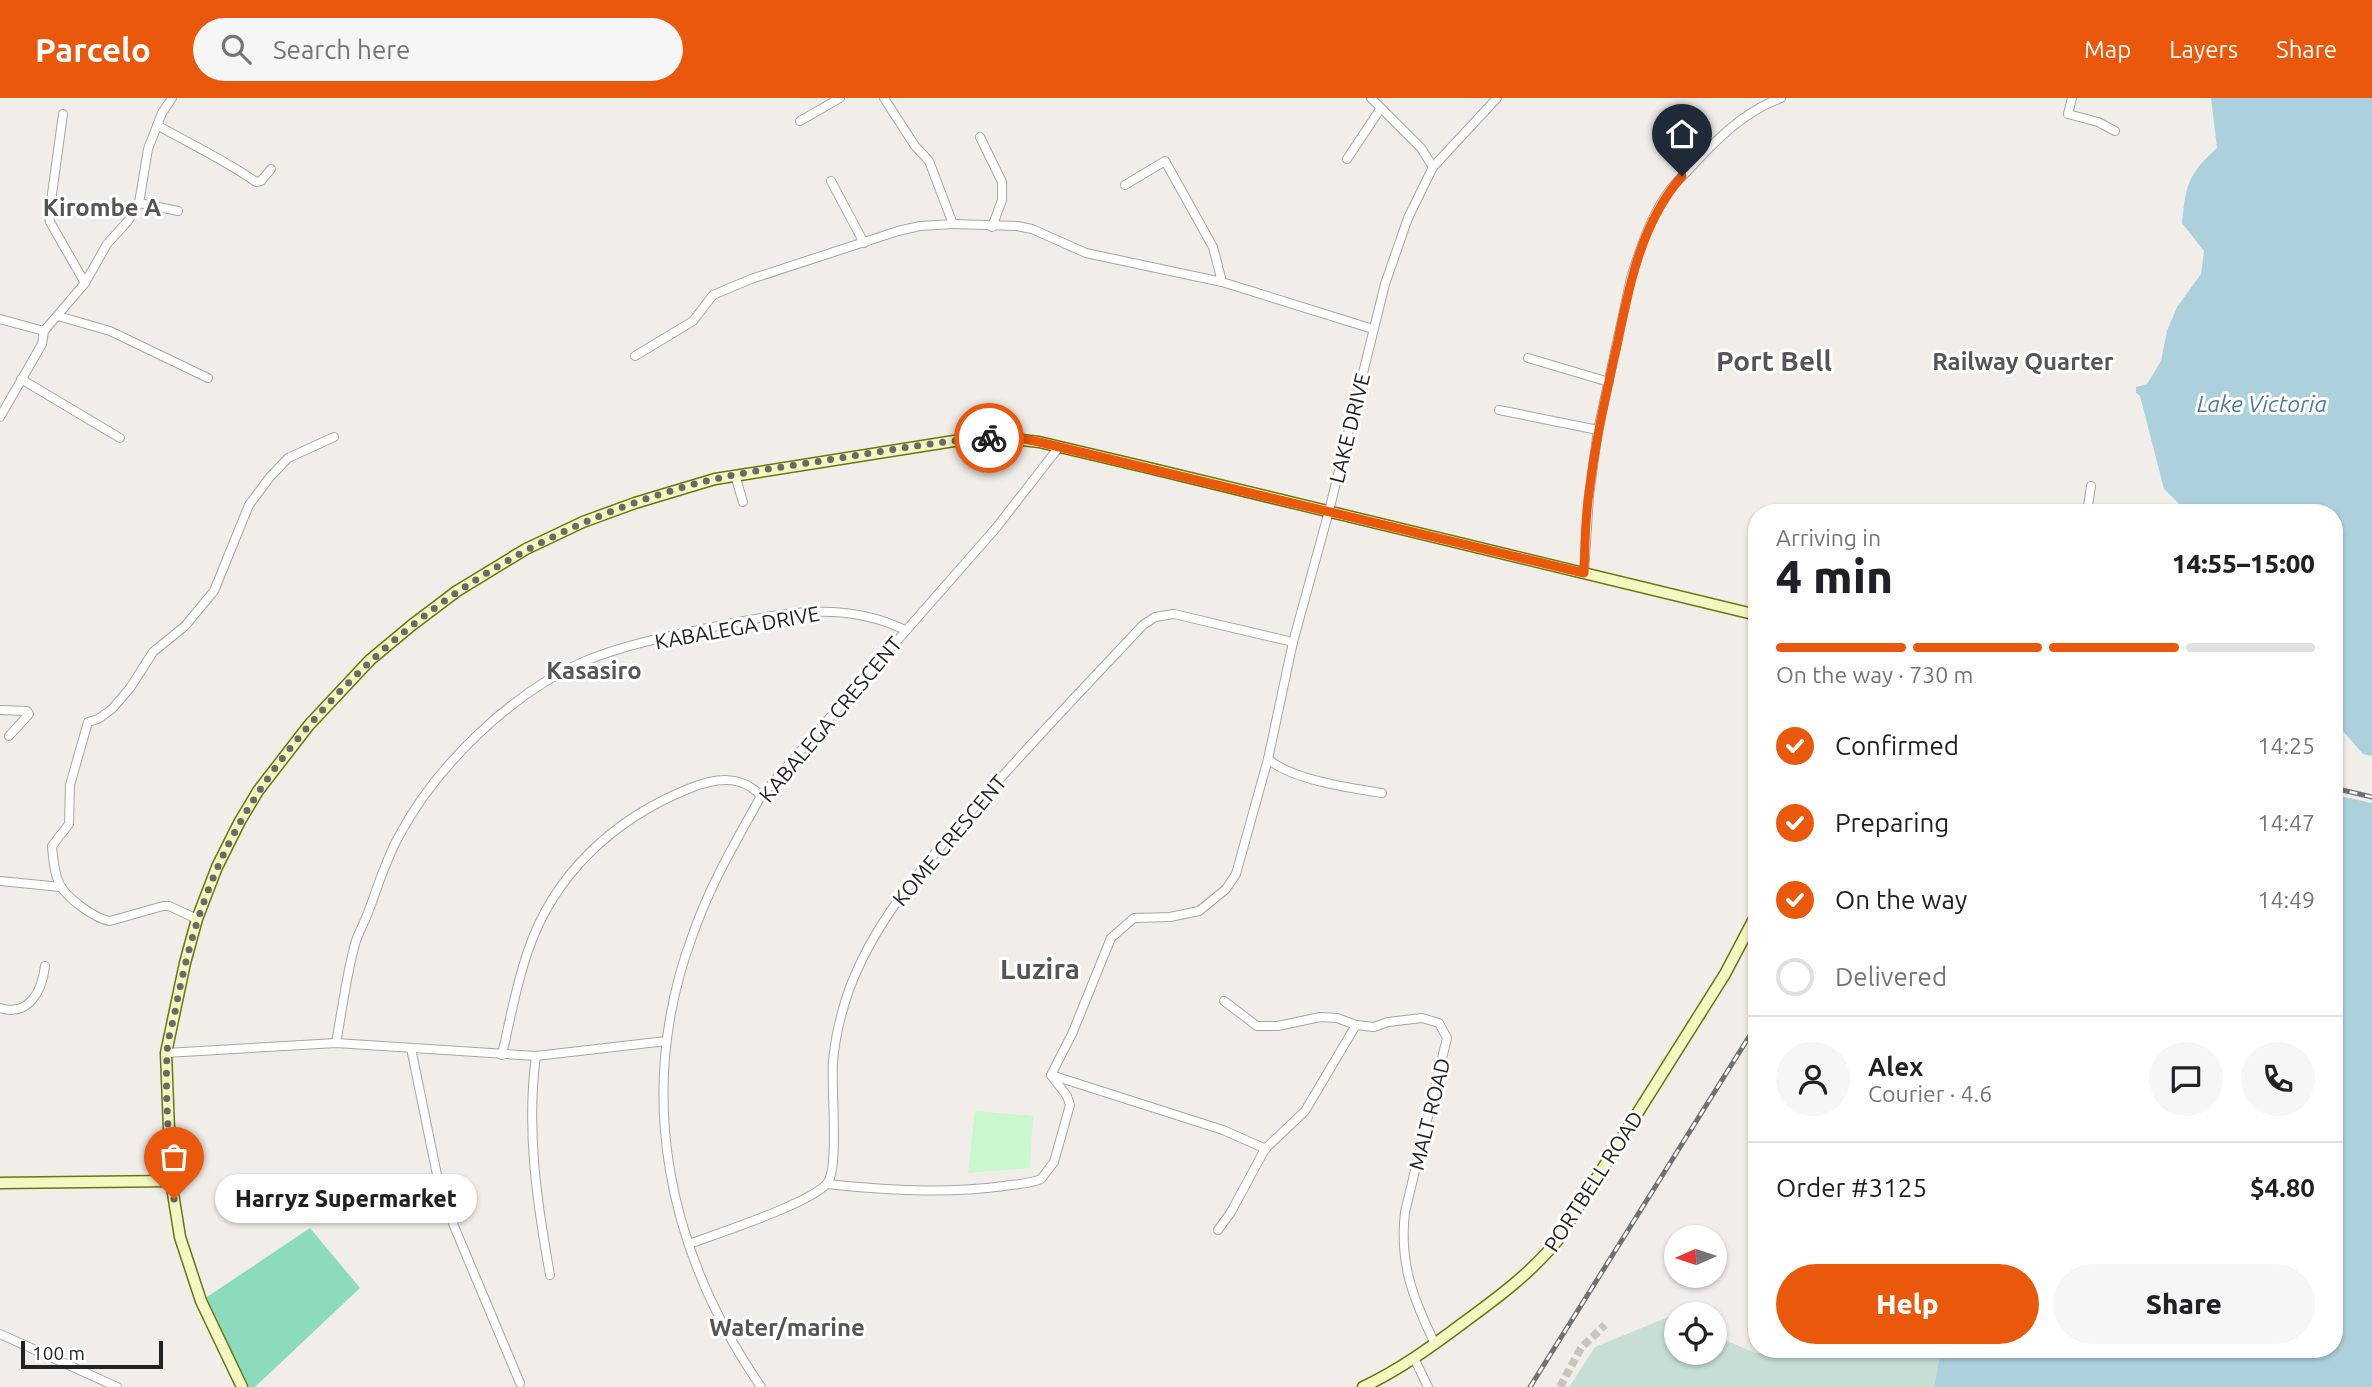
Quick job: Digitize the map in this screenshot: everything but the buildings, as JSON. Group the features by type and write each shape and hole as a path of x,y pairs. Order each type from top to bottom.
{"main road":[{"path":"242,1387 201,1301 180,1237 171,1181 166,1053 184,963 197,919 217,867 258,791 282,758 344,687 370,660 412,625 457,591 526,549 583,522 682,488 735,475 972,439 1024,439 1748,613"},
{"name":"PORTBELL ROAD","path":"1363,1387 1394,1371 1435,1344 1509,1289 1544,1257 1557,1241 1703,1011 1748,930"},
{"path":"0,1183 171,1181"}],"street":[{"path":"0,417 42,344 44,331 85,283 107,244 139,204 146,156 157,125 172,98"},
{"path":"800,121 840,98"},
{"path":"884,98 915,146 929,161 953,224"},
{"path":"1371,98 1421,148 1433,167"},
{"name":"LAKE DRIVE","path":"1051,1075 1072,1034 1111,938 1116,932 1139,916 1170,917 1199,911 1226,889 1239,867 1268,759 1293,642 1329,511 1385,284 1408,218 1433,167 1497,98"},
{"path":"1584,573 1588,496 1598,430 1631,278 1639,254 1662,203 1682,176 1737,122 1781,98"},
{"path":"2072,98 2068,114 2098,122 2115,131"},
{"path":"1348,159 1381,108"},
{"path":"63,114 49,216 85,283"},
{"path":"157,125 231,165 256,182 261,181 271,169"},
{"path":"980,137 1002,183 1002,200 992,227"},
{"path":"1125,185 1165,161 1213,247 1222,282"},
{"path":"831,181 864,243"},
{"path":"139,204 178,211"},
{"path":"635,356 693,321 713,295 751,279 920,226 953,224 1032,229 1086,253 1222,282 1373,329"},
{"path":"58,316 110,331 208,378"},
{"path":"0,319 44,331"},
{"path":"1528,358 1609,382"},
{"path":"21,379 120,438"},
{"path":"1499,410 1598,430"},
{"path":"197,919 169,906 163,906 110,921 102,920 61,887 52,846 69,824 71,785 88,722 98,719 112,709 130,688 153,652 185,626 214,591 248,506 271,477 288,458 334,438"},
{"name":"KABALEGA CRESCENT","path":"761,1387 731,1340 689,1244 675,1201 669,1170 663,1067 680,974 692,936 732,846 761,796 996,528 1059,447"},
{"path":"735,475 743,502"},
{"path":"2088,504 2091,486"},
{"name":"KABALEGA DRIVE","path":"336,1044 355,942 399,836 434,784 463,751 515,701 541,684 587,661 661,638 735,623 811,611 838,611 872,616 905,630"},
{"name":"KOME CRESCENT","path":"827,1184 833,1163 833,1059 836,1034 849,989 889,912 924,865 1010,767 1143,625 1154,617 1174,614 1293,642"},
{"path":"0,710 27,711 29,714 9,736"},
{"path":"1268,759 1289,772 1382,793"},
{"path":"502,1055 528,949 543,913 594,846 639,813 693,787 734,780 752,786 761,796"},
{"path":"0,881 61,887"},
{"path":"0,1008 20,1010 31,1003 44,975 45,966"},
{"name":"MALT ROAD","path":"1224,1001 1257,1026 1278,1026 1309,1017 1320,1017 1374,1027 1388,1022 1422,1018 1438,1023 1447,1037 1404,1220 1404,1248 1409,1286 1435,1344"},
{"path":"1218,1230 1266,1149 1305,1111 1356,1025"},
{"path":"166,1053 336,1044 536,1056 666,1041"},
{"path":"411,1048 437,1175 454,1226 520,1383"},
{"path":"536,1056 533,1080 533,1171 550,1275"},
{"path":"689,1244 808,1198 827,1184 885,1190 945,1190 997,1187 1035,1181 1045,1175 1054,1162 1070,1105 1069,1099 1051,1075"},
{"path":"1051,1075 1200,1122 1266,1149"},
{"path":"0,1334 113,1386"},
{"path":"1414,1358 1429,1387"}],"green space":[{"path":"975,1111 1033,1116 1030,1168 968,1173"},
{"path":"310,1228 360,1288 255,1387 249,1387 204,1299"},
{"path":"1664,1319 1664,1365 1727,1365 1727,1341 1748,1350 1748,1358 1939,1358 1934,1387 1569,1387 1595,1347"}],"water":[{"name":"Lake Victoria","path":"2211,98 2372,98 2372,756 2363,754 2343,731 2343,504 2179,504 2164,489 2140,396 2136,393 2136,387 2147,384 2161,361 2167,331 2177,307 2201,274 2204,251 2182,223 2185,199 2194,173 2217,148"},
{"path":"2343,797 2372,803 2372,1387 1934,1387 1939,1358 2343,1358"}],"tunnel":[{"path":"1560,1387 1581,1348 1605,1325"}],"railway":[{"path":"2343,790 2372,797"},
{"path":"1530,1387 1748,1038"}],"way so far":[{"path":"174,1199 166,1053 184,963 197,919 217,867 258,791 311,723 370,660 457,591 526,549 583,522 635,503 692,485 744,474 910,447 989,438"}],"place":[{"name":"Harryz Supermarket","path":"174,1199"}],"district":[{"name":"Kirombe A","path":"102,207"},
{"name":"Port Bell","path":"1774,360"},
{"name":"Railway Quarter","path":"2023,361"},
{"name":"Kasasiro","path":"594,670"},
{"name":"Luzira","path":"1040,968"},
{"name":"Water/marine","path":"787,1327"}],"route":[{"path":"989,438 1039,442 1584,573 1588,496 1598,430 1631,278 1655,217 1668,192 1682,176"}]}
